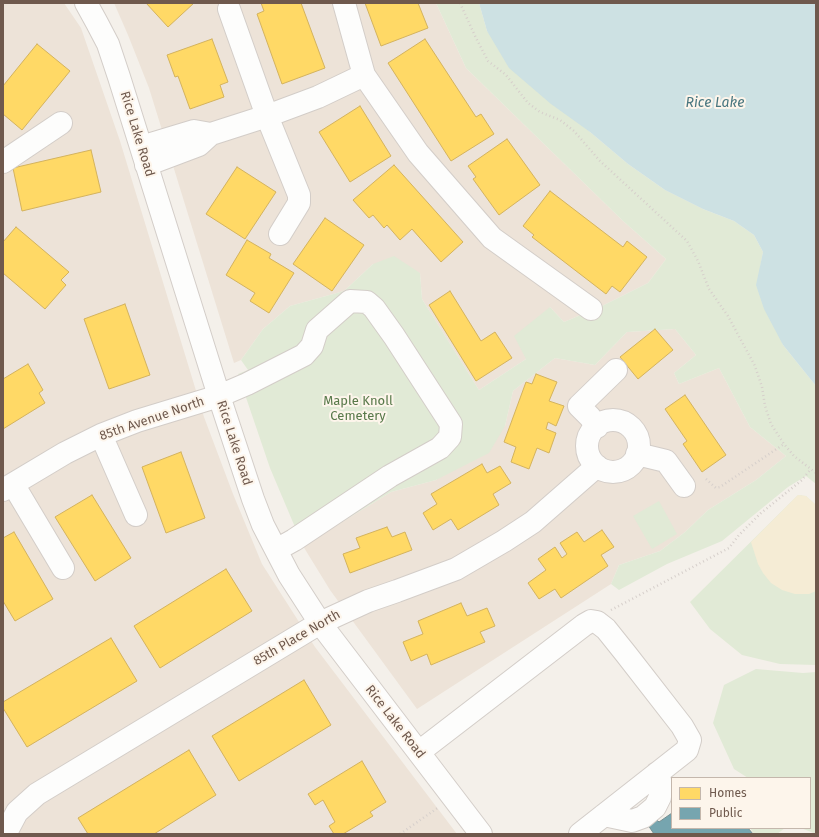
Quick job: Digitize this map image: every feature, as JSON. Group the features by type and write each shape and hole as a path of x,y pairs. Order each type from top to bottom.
{"street":[{"name":"Rice Lake Road","path":"86,3 108,44 219,396 253,499 263,524 289,575 320,623 481,834"},
{"path":"344,3 364,75 418,153 492,238 590,309"},
{"path":"229,9 267,116 299,195 299,203 280,234"},
{"path":"143,156 199,145 211,134 267,116 318,97 364,75"},
{"path":"3,162 61,123"},
{"name":"85th Avenue North","path":"8,487 65,453 101,435 137,421 219,396 247,384 304,355 312,346 317,330 350,301 367,302 374,308 394,336 451,424 450,437 440,448 390,476 294,540 276,550"},
{"path":"596,427 579,406 616,370"},
{"path":"615,420 623,422 630,426 636,433 639,442 638,454 630,466 622,470 614,472 605,470 597,466 590,456 588,444 589,436 596,427 607,421 615,420"},
{"path":"101,435 136,515"},
{"path":"638,454 666,461 684,486"},
{"name":"85th Place North","path":"7,830 17,812 37,794 320,623 368,601 456,568 480,556 533,522 597,466"},
{"path":"8,487 63,568"},
{"path":"419,752 588,622 597,622 609,632 688,736 689,744 687,750 580,834"}],"path":[{"path":"460,3 488,61 506,75 528,103 540,112 560,120 574,131 600,161 688,241 709,289 728,316 755,366 762,387 765,406 772,424 784,444 794,456 816,473"},
{"path":"706,479 716,488 720,487 784,444"},
{"path":"597,622 613,609 729,548 739,535 761,513 802,480 811,469"},
{"path":"400,834 442,805"}],"shaded area":[{"path":"3,3 64,3 81,28 120,141 204,417 233,494 262,564 315,647 457,834 3,834"},
{"path":"114,3 436,3 466,68 623,221 666,259 648,283 600,307 564,322 550,307 526,359 479,390 422,299 420,273 373,264 344,291 290,306 263,329 241,360 234,363 149,88"},
{"path":"675,329 696,355 674,373 679,384 719,368 750,427 786,456 756,480 708,510 685,532 660,551 619,565 611,584 417,709 330,590 303,546 391,492 436,480 505,426 513,391 555,358 595,365 627,332"}],"green space":[{"name":"Maple Knoll Cemetery","path":"436,3 479,3 487,31 590,132 628,164 665,190 703,209 734,221 754,235 763,252 760,268 783,345 816,386 816,484 806,476 788,487 722,541 667,564 619,590 611,584 619,565 660,551 685,532 708,510 756,480 786,456 750,427 719,368 679,384 674,373 696,355 675,329 627,332 595,365 555,358 513,391 505,426 489,453 436,480 391,492 303,546 270,468 238,374 248,370 241,360 263,329 290,306 344,291 373,264 394,256 420,273 422,299 479,390 526,359 514,336 550,307 564,322 600,307 648,283 666,259 623,221 466,68"},
{"path":"798,495 806,496 816,505 816,665 780,664 742,655 710,629 690,602"},
{"path":"659,501 677,534 652,549 633,516"},
{"path":"756,669 803,673 816,672 816,834 804,829 811,829 811,777 746,777 734,769 713,723 724,685"},
{"path":"751,829 784,829 777,834 754,834"}],"sand":[{"path":"798,495 806,496 816,505 816,591 809,594 795,594 782,590 771,583 758,564 751,542"}],"water":[{"name":"Rice Lake","path":"479,3 816,3 816,386 783,345 764,309 756,285 763,252 754,235 734,221 703,209 665,190 628,164 590,132 551,104 509,68 487,31"}],"building: Homes":[{"path":"146,3 194,3 168,27"},
{"path":"261,3 301,3 325,68 282,84 257,14 264,11"},
{"path":"365,3 418,3 428,28 381,46"},
{"path":"212,39 228,82 220,85 224,97 190,109 178,76 175,77 167,55"},
{"path":"425,39 476,117 481,114 494,134 451,161 388,63"},
{"path":"37,44 70,71 22,130 3,114 3,86"},
{"path":"360,106 391,156 350,182 319,132"},
{"path":"507,139 540,185 499,215 473,179 476,177 468,166"},
{"path":"91,150 101,192 22,211 13,168"},
{"path":"394,165 463,242 441,262 412,229 400,240 387,225 384,228 373,215 369,218 353,200"},
{"path":"237,167 276,192 245,239 206,214"},
{"path":"550,191 623,247 627,241 647,257 620,292 612,286 606,294 532,237 534,235 523,226"},
{"path":"325,218 364,245 332,291 293,264"},
{"path":"16,227 69,272 61,280 66,285 45,309 3,273 3,242"},
{"path":"247,240 271,254 269,258 294,273 269,313 250,301 255,293 226,275"},
{"path":"450,291 481,341 495,332 512,358 476,381 429,305"},
{"path":"125,304 150,375 109,389 84,319"},
{"path":"655,329 673,350 638,379 620,357"},
{"path":"28,364 43,390 39,393 45,403 3,429 3,379"},
{"path":"536,374 557,382 549,401 564,406 556,426 548,422 546,429 556,433 549,453 537,448 529,469 511,462 516,447 504,442 526,382 532,384"},
{"path":"685,395 726,455 702,472 683,444 687,441 665,409"},
{"path":"181,452 205,518 166,533 142,467"},
{"path":"482,464 487,473 500,466 511,483 493,494 499,505 458,530 451,519 433,530 423,513 437,504 431,494"},
{"path":"92,495 131,558 95,581 55,517"},
{"path":"387,527 392,537 405,532 412,550 350,573 343,554 360,548 356,538"},
{"path":"602,530 614,547 601,555 608,566 561,598 555,589 539,599 528,583 546,570 538,559 555,547 562,558 567,554 560,543 577,532 584,542"},
{"path":"14,532 53,599 15,621 3,601 3,538"},
{"path":"226,569 252,611 160,668 134,626"},
{"path":"461,603 467,616 487,608 495,626 480,632 485,642 431,665 427,654 411,661 403,642 423,634 418,621"},
{"path":"111,638 137,681 27,747 3,708 3,702"},
{"path":"304,680 331,725 239,781 212,736"},
{"path":"189,750 216,795 154,834 88,834 78,818"},
{"path":"362,761 386,802 370,812 373,816 343,834 334,834 329,826 335,822 323,800 315,805 308,794"}],"building: Public":[{"path":"671,814 671,829 749,829 753,834 654,834 648,825 656,819 659,822"}]}
